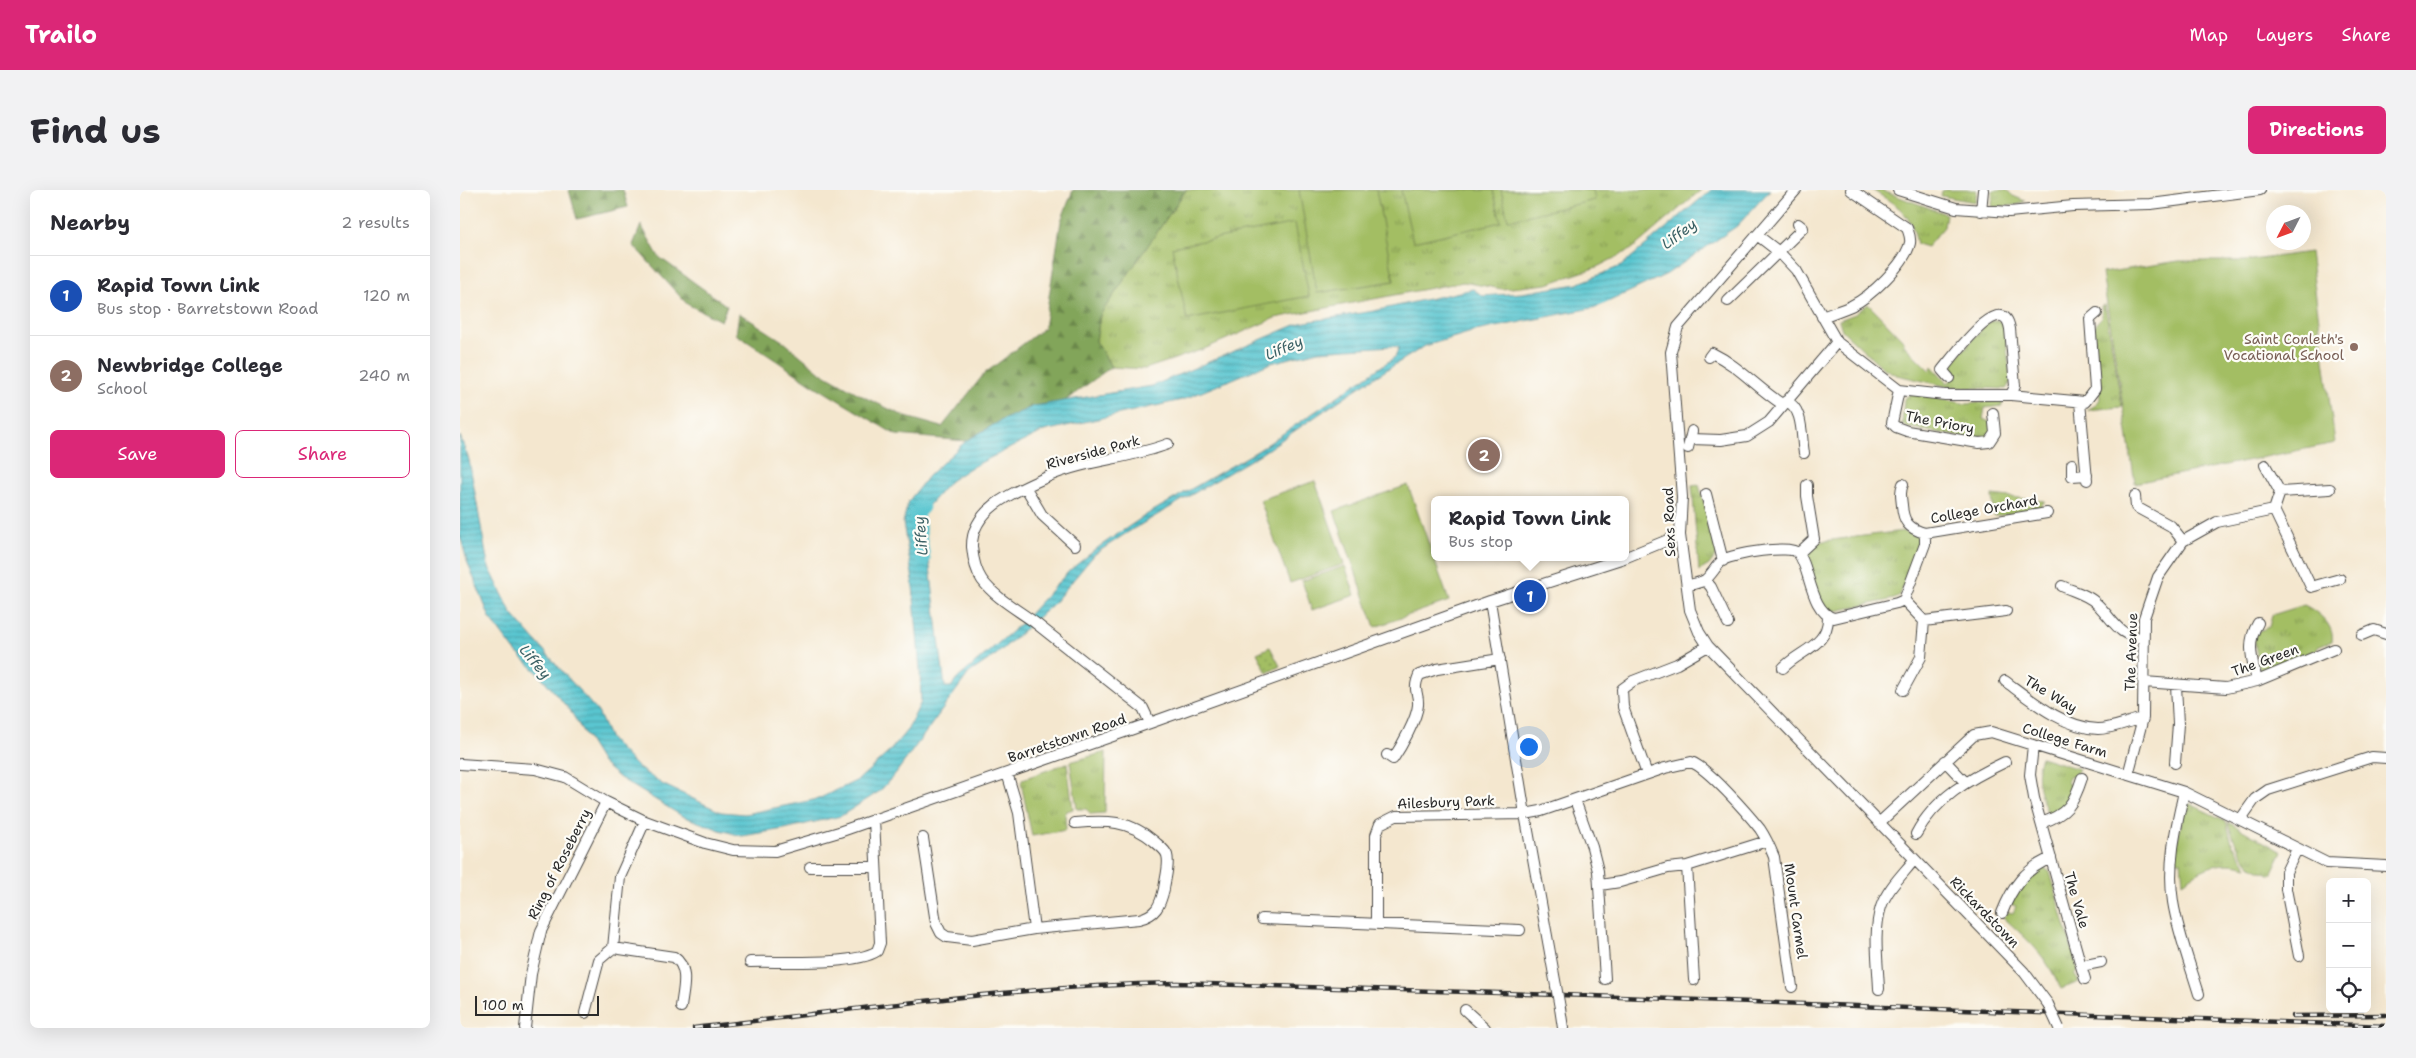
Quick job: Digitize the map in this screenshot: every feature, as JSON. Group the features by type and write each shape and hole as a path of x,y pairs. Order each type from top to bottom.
{"street":[{"name":"Sexs Road","path":"1796,190 1678,327 1671,352 1682,497 1680,535 1690,610 1699,632 1708,646 1879,823"},
{"path":"1822,317 1853,305 1869,293 1901,262 1910,245 1907,228 1851,190"},
{"path":"1898,190 1956,208 2009,212 2073,206 2152,204 2260,190"},
{"path":"1981,211 1983,190"},
{"path":"1732,295 1803,228 1798,224"},
{"path":"1690,439 1720,440 1747,436 1768,422 1837,342 1796,270 1779,252 1757,235"},
{"path":"2072,464 2071,479 2087,477 2080,402 2085,402 2090,398 2096,389 2090,320 2097,313"},
{"path":"1949,378 1942,370 1985,320 1998,316 2005,317 2009,322 2015,386 2011,395"},
{"name":"The Priory","path":"1837,342 1899,390 1966,396 2011,395 2080,402"},
{"path":"1709,357 1712,353 1727,360 1742,371 1766,394 1795,407 1796,429 1804,454"},
{"name":"The Priory","path":"1899,390 1892,423 1896,428 1907,431 1979,443 1989,442 1994,433 1993,413"},
{"name":"Riverside Park","path":"1150,723 1143,708 1033,620 999,597 982,580 973,557 972,537 978,520 991,507 1049,476 1096,462 1150,451 1168,444"},
{"path":"2265,465 2280,492 2274,510 2311,587 2340,579"},
{"name":"College Orchard","path":"1903,484 1900,490 1902,515 1906,524 1914,530 1926,533 2047,512"},
{"path":"1799,553 1814,539 1807,485"},
{"path":"1026,488 1042,515 1075,545"},
{"path":"2280,492 2330,489"},
{"path":"1706,494 1723,560"},
{"path":"2135,496 2136,507 2171,526 2183,541"},
{"name":"The Avenue","path":"2128,774 2143,718 2143,638 2147,605 2158,577 2183,541 2217,522 2274,510"},
{"name":"College Orchard","path":"1904,600 1925,544 1926,533"},
{"name":"Barretstown Road","path":"1629,556 1680,535"},
{"path":"1687,586 1705,580 1723,560 1733,556 1793,549 1799,553 1821,609 1828,616 1834,618 1904,600 1924,622 1921,657 1903,690"},
{"name":"Barretstown Road","path":"460,764 535,768 565,777 606,802 645,821 706,843 733,850 775,851 802,844 1150,723 1490,600 1614,561"},
{"path":"1705,580 1712,587 1728,623"},
{"path":"2062,586 2096,602 2122,632 2133,638 2143,638"},
{"path":"1490,600 1563,1028"},
{"path":"1924,622 2006,611"},
{"path":"1783,668 1789,661 1816,645 1826,634 1828,616"},
{"path":"2256,681 2251,655 2251,635 2258,623"},
{"path":"2362,635 2374,630 2386,634"},
{"path":"1647,774 1623,707 1622,689 1633,681 1677,664 1708,646"},
{"name":"The Green","path":"2144,682 2226,688 2256,681 2334,649"},
{"path":"1387,755 1393,759 1418,706 1414,686 1419,675 1438,669 1500,659"},
{"name":"The Way","path":"2006,681 2036,703 2082,726 2099,729 2143,718"},
{"path":"2175,763 2178,724 2176,685"},
{"name":"College Farm","path":"1879,823 1974,735 1991,732 2184,792 2326,863 2386,866"},
{"name":"The Vale","path":"2033,745 2030,775 2041,823 2085,979"},
{"path":"2240,820 2254,799 2268,790 2372,757 2386,758"},
{"path":"1945,761 1965,782"},
{"path":"1916,834 1924,819 1947,796 1965,782 2005,762"},
{"name":"Mount Carmel","path":"1525,814 1575,800 1681,763 1696,764 1738,804 1767,841 1774,857 1792,987"},
{"path":"1007,773 1019,813 1034,929"},
{"path":"2041,823 2053,819 2067,810 2076,795 2082,778"},
{"path":"2184,792 2172,861 2172,900 2199,994"},
{"path":"1575,800 1592,848 1600,885 1605,979"},
{"name":"Ring of Roseberry","path":"525,1028 531,974 541,931 606,802"},
{"name":"Ailesbury Park","path":"1376,923 1376,835 1380,824 1396,816 1525,814"},
{"path":"750,962 851,959 869,957 878,951 880,943 874,819"},
{"path":"923,838 936,923 941,933 956,940 972,940 1034,929 1140,919 1151,916 1160,903 1167,868 1167,855 1162,848 1135,827 1121,822 1104,820 1075,823"},
{"path":"585,1013 599,960 613,948 620,876 645,821"},
{"name":"Rickardstown","path":"1879,823 2024,972 2048,1004 2060,1028"},
{"path":"1600,885 1620,882 1668,868 1687,866 1767,841"},
{"path":"2297,848 2286,872 2286,889 2299,956"},
{"path":"2002,912 2016,883 2030,870 2051,858"},
{"path":"1878,988 1878,920 1882,906 1890,891 1914,860"},
{"path":"1687,866 1694,980"},
{"path":"810,867 875,867"},
{"path":"1262,919 1520,930"},
{"path":"613,948 674,957 681,962 684,972 681,1008"},
{"path":"2081,966 2101,962"},
{"path":"1466,1010 1485,1028"}],"green space":[{"path":"569,190 623,190 628,207 577,219"},
{"path":"1073,190 1186,190 1100,315 1096,341 1111,367 1062,403 1034,406 1002,420 966,441 896,435 813,385 736,334 739,313 784,342 819,371 866,398 906,417 942,427 984,374 1044,328 1061,221"},
{"path":"1186,190 1701,190 1632,249 1597,267 1547,284 1502,289 1463,282 1347,304 1275,318 1204,349 1145,369 1111,367 1096,341 1100,315"},
{"path":"1299,190 1376,190 1394,281 1317,293"},
{"path":"1401,190 1493,190 1501,222 1413,242"},
{"path":"1501,190 1593,190 1595,200 1508,220"},
{"path":"1872,190 1880,190 1946,214 1944,227 1927,247 1917,244 1911,224 1902,211"},
{"path":"1977,190 1975,202 1941,196 1942,191"},
{"path":"1993,190 2007,190 2013,196 2025,201 2017,205 1992,207"},
{"path":"1295,223 1309,296 1187,320 1172,247"},
{"path":"641,225 659,257 727,306 721,321 687,304 633,245"},
{"path":"2310,252 2335,443 2135,483 2102,273 2179,261 2245,261"},
{"path":"1868,304 1930,371 1932,366 1948,383 1956,374 1953,369 1954,361 1987,323 1996,320 2004,322 2011,382 2006,389 1949,387 1897,375 1883,368 1842,330 1839,320 1855,314"},
{"path":"2105,305 2122,407 2087,410 2096,405 2100,399 2094,330 2096,323 2102,317 2101,306"},
{"path":"1912,393 1967,404 2003,400 2002,406 1985,408 1983,419 1992,423 1991,434 1979,440 1907,427 1902,424 1904,399"},
{"path":"1315,481 1344,564 1290,583 1260,500"},
{"path":"1408,485 1431,550 1431,561 1435,561 1449,601 1375,627 1334,511"},
{"path":"1699,485 1718,553 1709,565 1699,571 1692,486"},
{"path":"1992,495 2045,501 2037,511 1994,516"},
{"path":"1903,531 1923,538 1900,595 1894,599 1831,612 1822,606 1803,557 1816,542"},
{"path":"1345,566 1355,595 1312,610 1302,581"},
{"path":"2304,605 2314,611 2328,624 2331,629 2332,641 2318,647 2316,652 2265,674 2260,674 2254,638 2256,632 2269,627 2272,615"},
{"path":"1270,647 1280,666 1267,673 1257,653"},
{"path":"1106,752 1105,813 1091,814 1086,809 1077,809 1070,762"},
{"path":"2041,757 2079,769 2075,775 2070,776 2067,782 2072,787 2073,794 2057,813 2048,814 2040,793 2038,771"},
{"path":"1067,763 1073,809 1065,814 1066,830 1032,836 1021,783 1023,779"},
{"path":"2186,802 2226,821 2232,843 2248,867 2221,864 2206,868 2183,882 2181,861 2173,861"},
{"path":"2228,822 2282,852 2271,875 2253,867 2249,863 2234,840"},
{"path":"2043,867 2050,872 2078,970 2074,974 2079,982 2061,989 2043,957 2003,917 2008,912 2013,913 2016,906 2010,904 2026,877"}],"water":[{"path":"1711,190 1770,190 1737,226 1667,274 1597,307 1475,331 1425,346 1359,387 1262,453 1125,534 1095,554 1053,604 997,654 969,673 896,773 880,791 841,816 742,836 682,816 620,778 602,763 571,712 539,674 515,651 490,618 467,561 460,535 460,436 469,460 488,565 512,614 598,712 610,739 637,767 662,784 721,812 745,814 818,799 858,780 888,753 908,729 921,702 912,574 903,523 908,502 928,476 966,441 1002,420 1034,406 1152,386 1300,323 1374,311 1473,289 1483,296 1522,293 1577,284 1621,266","holes":["1399,347 1395,357 1259,450 1146,515 1100,546 1070,570 1018,626 957,679 951,687 945,687 928,551 918,538 916,530 928,506 950,481 970,468 1044,431 1182,400 1271,363 1318,351"]}],"waterway":[{"name":"Liffey","path":"922,507 916,513 923,559"}],"railway":[{"path":"694,1028 995,994 1116,985 1177,983 1592,996 2386,1026"},
{"path":"2293,1016 2386,1015"}],"place":[{"name":"Saint Conleth's Vocational School","path":"2354,347"},
{"name":"Newbridge College","path":"1484,455"},
{"name":"Rapid Town Link","path":"1530,596"}]}
